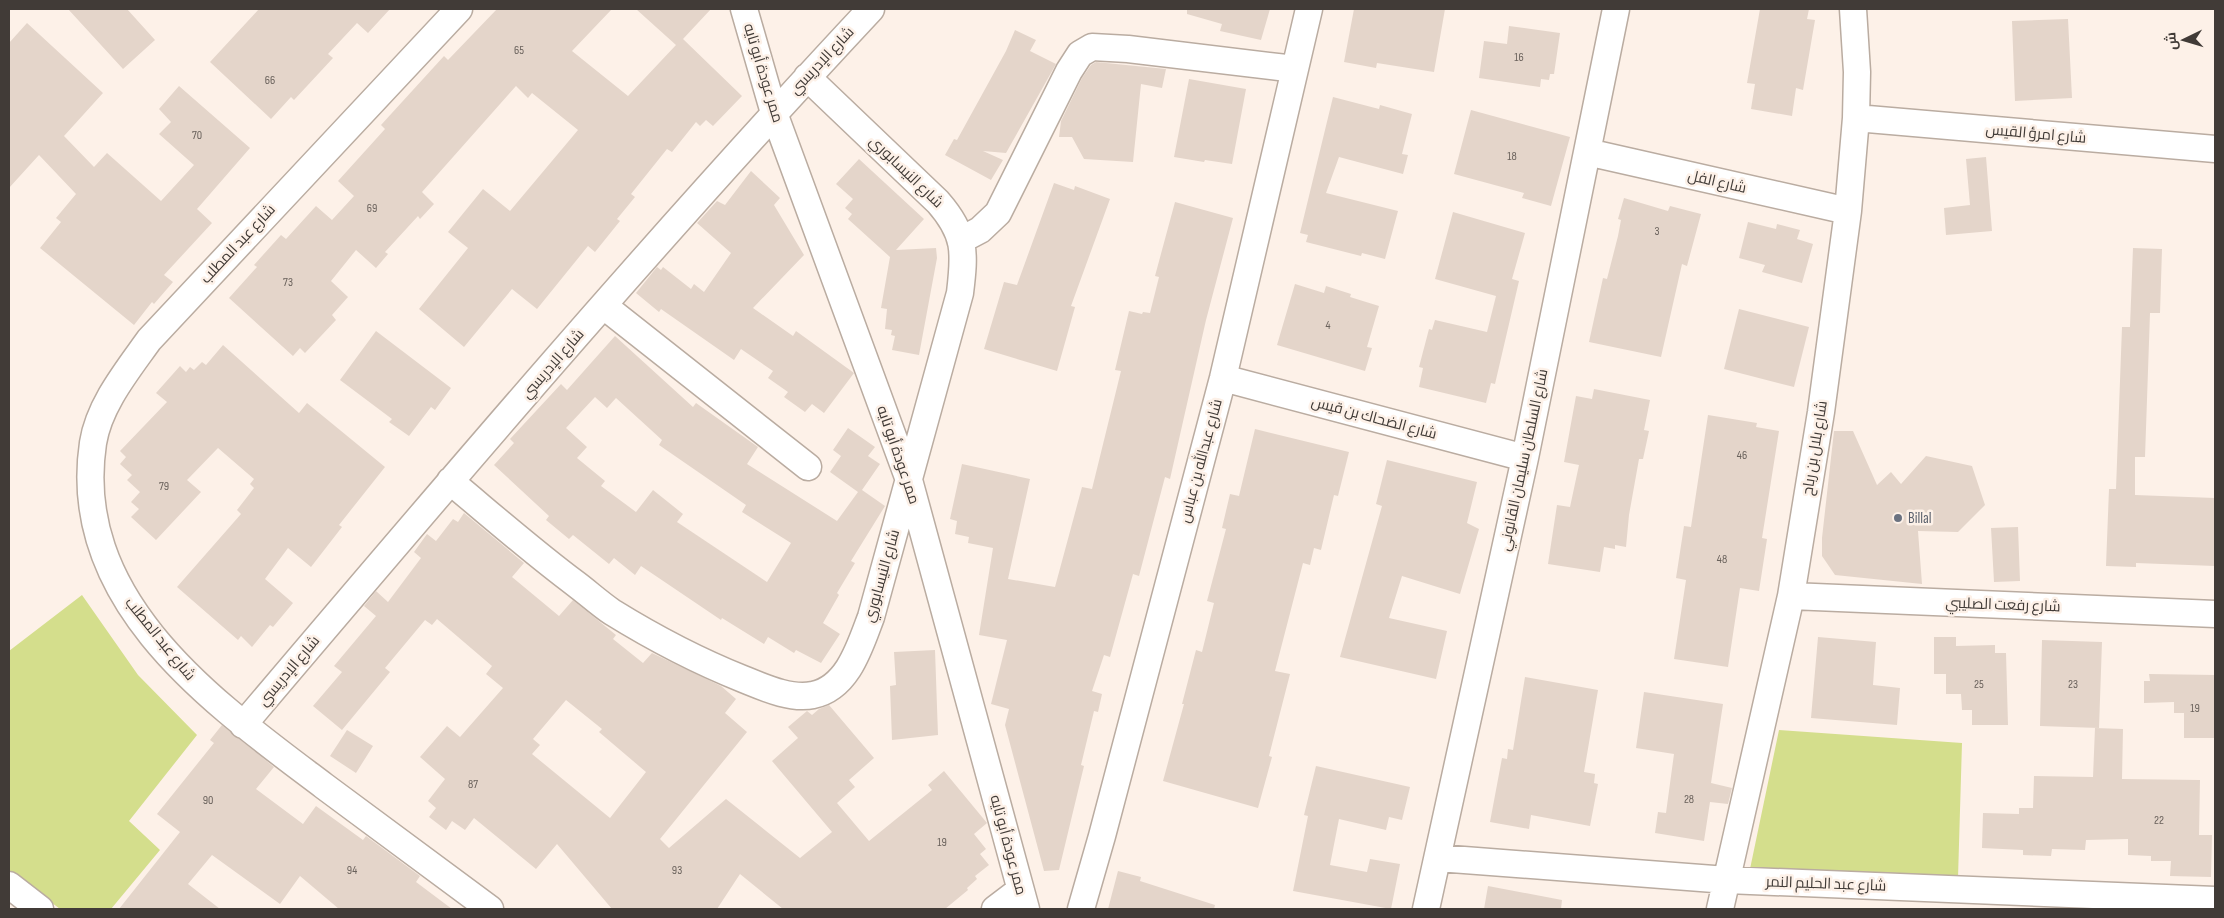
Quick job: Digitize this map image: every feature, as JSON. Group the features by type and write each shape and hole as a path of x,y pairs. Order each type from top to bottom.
{"street":[{"name":"شارع عبد المطلب","path":"459,9 149,340 121,380 102,414 93,442 91,471 93,515 104,558 132,609 183,672 243,725 490,909"},
{"name":"ممر عودة أبو تايه","path":"744,9 774,113 909,480 1023,900"},
{"name":"شارع الإدريسي","path":"243,725 450,481 774,113 871,9"},
{"name":"شارع عبدالله بن عباس","path":"1081,909 1223,378 1294,69 1310,9"},
{"name":"شارع السلطان سليمان القانوني","path":"1426,909 1525,458 1616,9"},
{"name":"شارع بلال بن رباح","path":"1720,909 1791,596 1821,412 1848,212 1856,118 1857,72 1853,9"},
{"path":"961,240 980,230 998,213 1069,71 1080,54 1092,47 1128,49 1294,69"},
{"name":"شارع النيسابوري","path":"450,481 550,565 611,611 690,656 764,688 794,695 812,695 830,688 844,675 856,655 872,617 960,293 964,264 961,240 953,219 938,202 807,77"},
{"name":"شارع امرؤ القيس","path":"1856,118 2215,149"},
{"name":"شارع الفل","path":"1587,152 1848,212"},
{"path":"604,306 808,467"},
{"name":"شارع الضحاك بن قيس","path":"1223,378 1525,458"},
{"name":"شارع رفعت الصليبي","path":"1791,596 2215,614"},
{"name":"شارع عبد الحليم النمر","path":"1438,858 1727,880 2215,900"},
{"path":"9,884 40,909"},
{"path":"995,909 1023,900"}],"green space":[{"path":"82,595 138,675 197,735 129,821 160,850 111,909 60,909 9,870 9,651"},
{"path":"1779,730 1962,743 1958,878 1750,869"}],"building":[{"path":"68,9 127,9 155,40 123,69"},
{"path":"259,9 390,9 368,33 357,23 328,54 333,58 294,100 291,97 271,119 210,62"},
{"path":"497,9 612,9 572,51 628,96 676,45 636,9 711,9 683,39 742,96 713,126 706,120 700,126 696,122 672,152 667,149 631,194 635,197 617,219 620,221 595,252 588,246 537,309 512,289 464,347 419,309 468,248 448,232 483,189 510,211 578,130 532,93 528,98 516,86 422,192 434,204 420,219 418,216 385,252 388,254 376,268 356,250 331,281 348,297 332,315 336,320 305,353 300,348 293,356 229,298 257,267 254,265 281,235 286,239 316,206 332,220 354,196 338,181 385,129 381,125 444,56 448,60"},
{"path":"1187,9 1270,9 1261,40 1220,31 1222,24 1187,14"},
{"path":"1354,9 1445,9 1434,72 1377,63 1376,68 1344,62"},
{"path":"1760,9 1809,9 1807,19 1815,20 1803,90 1796,88 1792,116 1751,109 1755,84 1747,83"},
{"path":"2068,19 2072,98 2015,101 2012,21"},
{"path":"27,23 103,93 64,136 94,167 107,153 161,201 194,165 159,134 171,122 159,109 179,86 250,148 197,209 212,223 164,275 173,282 154,304 152,302 134,325 40,248 61,222 56,218 76,194 39,155 9,188 9,43"},
{"path":"1509,26 1560,33 1554,74 1550,74 1549,80 1541,79 1540,87 1479,78 1484,41 1507,44"},
{"path":"1015,30 1036,40 1030,51 1056,64 1006,153 983,151 1003,160 991,180 945,155 954,139 957,140 1006,51"},
{"path":"1096,62 1166,69 1162,88 1141,84 1133,162 1084,159 1072,137 1059,137 1061,121 1082,78 1091,65"},
{"path":"1189,79 1246,89 1232,164 1174,157"},
{"path":"1333,97 1379,109 1380,105 1412,114 1402,154 1408,155 1403,174 1339,157 1326,193 1398,211 1385,259 1362,253 1361,256 1306,242 1308,235 1300,233"},
{"path":"1471,110 1570,137 1551,206 1522,198 1524,193 1454,174"},
{"path":"1986,157 1992,231 1946,235 1944,208 1970,205 1966,159"},
{"path":"859,159 924,219 896,250 936,248 937,258 919,355 892,350 895,336 891,335 892,330 885,329 887,309 881,308 890,257 848,219 852,214 845,208 853,199 836,184"},
{"path":"751,171 780,198 774,205 804,255 753,308 793,336 796,331 854,373 824,413 812,404 805,412 784,397 788,392 768,378 773,371 741,349 734,360 661,309 659,312 636,293 657,267 661,270 663,267 691,289 694,284 704,292 731,253 697,223 717,201 725,205"},
{"path":"1054,183 1074,190 1075,186 1110,199 1071,306 1075,307 1057,371 984,349 1004,282 1017,285"},
{"path":"1624,198 1668,211 1670,206 1701,214 1687,266 1682,264 1661,357 1589,342 1603,278 1607,279 1618,236 1621,220 1618,219"},
{"path":"1175,202 1233,218 1206,320 1170,479 1165,477 1139,576 1133,574 1110,657 1104,655 1092,691 1102,694 1098,712 1094,711 1081,765 1084,766 1059,870 1044,871 1005,725 1009,709 991,704 1007,640 979,635 993,548 968,543 969,537 955,534 957,521 950,519 962,464 1030,479 1008,579 1055,587 1082,487 1092,489 1121,371 1115,370 1129,311 1142,314 1143,312 1150,313 1159,277 1155,276"},
{"path":"1453,212 1525,233 1512,279 1519,281 1495,384 1491,383 1486,403 1419,387 1423,368 1419,367 1429,329 1432,330 1435,320 1487,332 1496,296 1435,279"},
{"path":"1748,222 1776,229 1777,224 1800,230 1797,239 1813,244 1802,283 1762,272 1765,265 1739,258"},
{"path":"2133,248 2162,249 2160,313 2150,313 2145,457 2135,457 2135,495 2215,498 2215,566 2136,563 2136,567 2106,566 2109,489 2116,489 2122,327 2130,327"},
{"path":"1295,284 1324,293 1326,286 1351,294 1350,297 1379,306 1367,347 1372,348 1365,371 1277,345"},
{"path":"1739,309 1809,327 1794,387 1724,369"},
{"path":"376,331 451,388 435,410 431,407 409,436 389,422 392,419 340,380"},
{"path":"615,336 693,407 696,403 758,447 747,464 837,521 858,492 830,472 841,456 833,450 848,428 875,447 868,456 880,464 862,490 885,506 851,561 855,563 837,593 839,595 823,623 840,634 821,663 796,650 794,653 768,637 764,644 722,618 721,620 641,566 635,575 614,558 609,564 573,535 569,539 546,520 549,516 494,465 514,443 510,439 561,384 567,390","holes":["595,397 607,408 616,398 662,440 659,445 746,505 742,512 791,543 767,582 677,522 683,514 653,490 636,512 601,486 605,481 577,458 587,447 566,428"]},
{"path":"223,345 299,413 307,403 385,467 339,525 342,527 311,567 288,548 265,579 293,603 273,627 270,625 252,647 241,636 238,640 177,587 241,514 237,510 254,488 250,484 254,479 218,448 187,480 201,492 156,540 131,517 139,509 131,502 140,492 127,480 132,475 120,464 126,457 120,451 167,402 156,393 180,366 186,372 190,367 194,370 202,362 206,365"},
{"path":"1594,389 1650,400 1644,430 1649,431 1643,459 1639,459 1629,515 1626,547 1615,545 1615,549 1604,547 1600,572 1548,564 1557,505 1570,507 1579,465 1564,462 1576,396 1592,399"},
{"path":"1708,415 1757,423 1756,427 1779,431 1762,538 1767,539 1759,591 1740,588 1728,667 1674,659 1686,580 1676,578 1684,526 1691,527"},
{"path":"1255,429 1349,452 1338,496 1334,495 1321,550 1314,548 1310,565 1303,563 1275,671 1290,674 1269,756 1272,757 1258,808 1163,781 1184,704 1182,704 1196,650 1202,652 1214,603 1207,601 1226,529 1222,528 1230,494 1239,496"},
{"name":"Billal","path":"1834,431 1853,431 1877,485 1891,472 1901,484 1926,456 1972,466 1985,505 1958,532 1918,531 1922,584 1835,575 1822,556 1822,538"},
{"path":"1387,460 1477,482 1467,523 1479,529 1460,594 1402,576 1389,618 1447,631 1436,679 1340,657 1382,506 1376,504"},
{"path":"464,513 524,563 512,577 559,616 573,600 616,635 613,639 643,663 652,653 721,686 736,699 725,713 747,732 660,839 669,848 726,799 800,858 832,832 772,761 798,738 788,727 807,711 812,715 819,709 829,705 874,758 849,780 855,787 837,803 869,841 932,790 928,785 944,771 987,823 974,834 986,849 980,854 989,865 975,876 977,879 967,888 968,890 945,909 783,909 740,874 717,909 612,909 557,844 536,869 474,818 465,830 452,821 446,830 429,817 436,808 428,801 445,779 420,757 447,726 460,737 503,688 486,674 492,666 437,619 432,625 425,620 385,668 390,672 342,730 313,706 342,672 334,666 376,616 364,606 376,591 388,602 421,558 414,552 427,534 436,541 453,519 458,522","holes":["566,700 602,729 599,732 646,772 610,818 532,754 540,745 533,739"]},
{"path":"2018,527 2020,581 1994,582 1991,528"},
{"path":"1818,637 1876,642 1873,685 1900,688 1897,725 1811,718"},
{"path":"1934,637 1956,637 1956,646 1995,645 1995,653 2006,653 2008,725 1972,725 1972,710 1962,710 1961,694 1946,694 1946,674 1934,674"},
{"path":"2042,640 2102,642 2099,728 2040,726"},
{"path":"935,650 938,735 892,740 890,686 896,685 894,652"},
{"path":"2149,674 2215,675 2215,738 2184,738 2184,713 2174,713 2174,702 2144,703 2144,681 2150,681"},
{"path":"1525,677 1598,690 1584,772 1595,774 1594,783 1598,784 1590,826 1531,815 1529,829 1490,822 1502,758 1507,759 1508,749 1513,750"},
{"path":"1644,692 1723,704 1711,783 1732,788 1728,804 1710,802 1704,841 1655,833 1658,812 1666,813 1674,754 1636,748"},
{"path":"222,725 274,767 256,789 303,824 316,806 363,840 366,836 420,876 416,882 452,909 339,909 300,876 280,904 212,855 188,884 220,909 119,909 180,832 157,814 214,743 210,740"},
{"path":"2095,728 2123,729 2122,779 2200,780 2199,835 2212,835 2211,877 2170,876 2171,861 2151,861 2151,856 2128,855 2128,839 2086,840 2085,850 2052,849 2051,856 2023,855 2023,850 1982,848 1983,813 2019,814 2019,808 2033,808 2034,776 2093,777"},
{"path":"347,730 373,746 356,773 330,756"},
{"path":"1316,766 1410,787 1402,820 1389,817 1386,830 1339,819 1330,865 1367,872 1370,859 1400,864 1391,909 1293,891 1308,816 1304,815"},
{"path":"1118,871 1141,877 1140,881 1215,905 1214,909 1108,909"},
{"path":"1488,886 1562,900 1561,909 1484,909"}],"place":[{"name":"Billal","path":"1898,518"}]}
